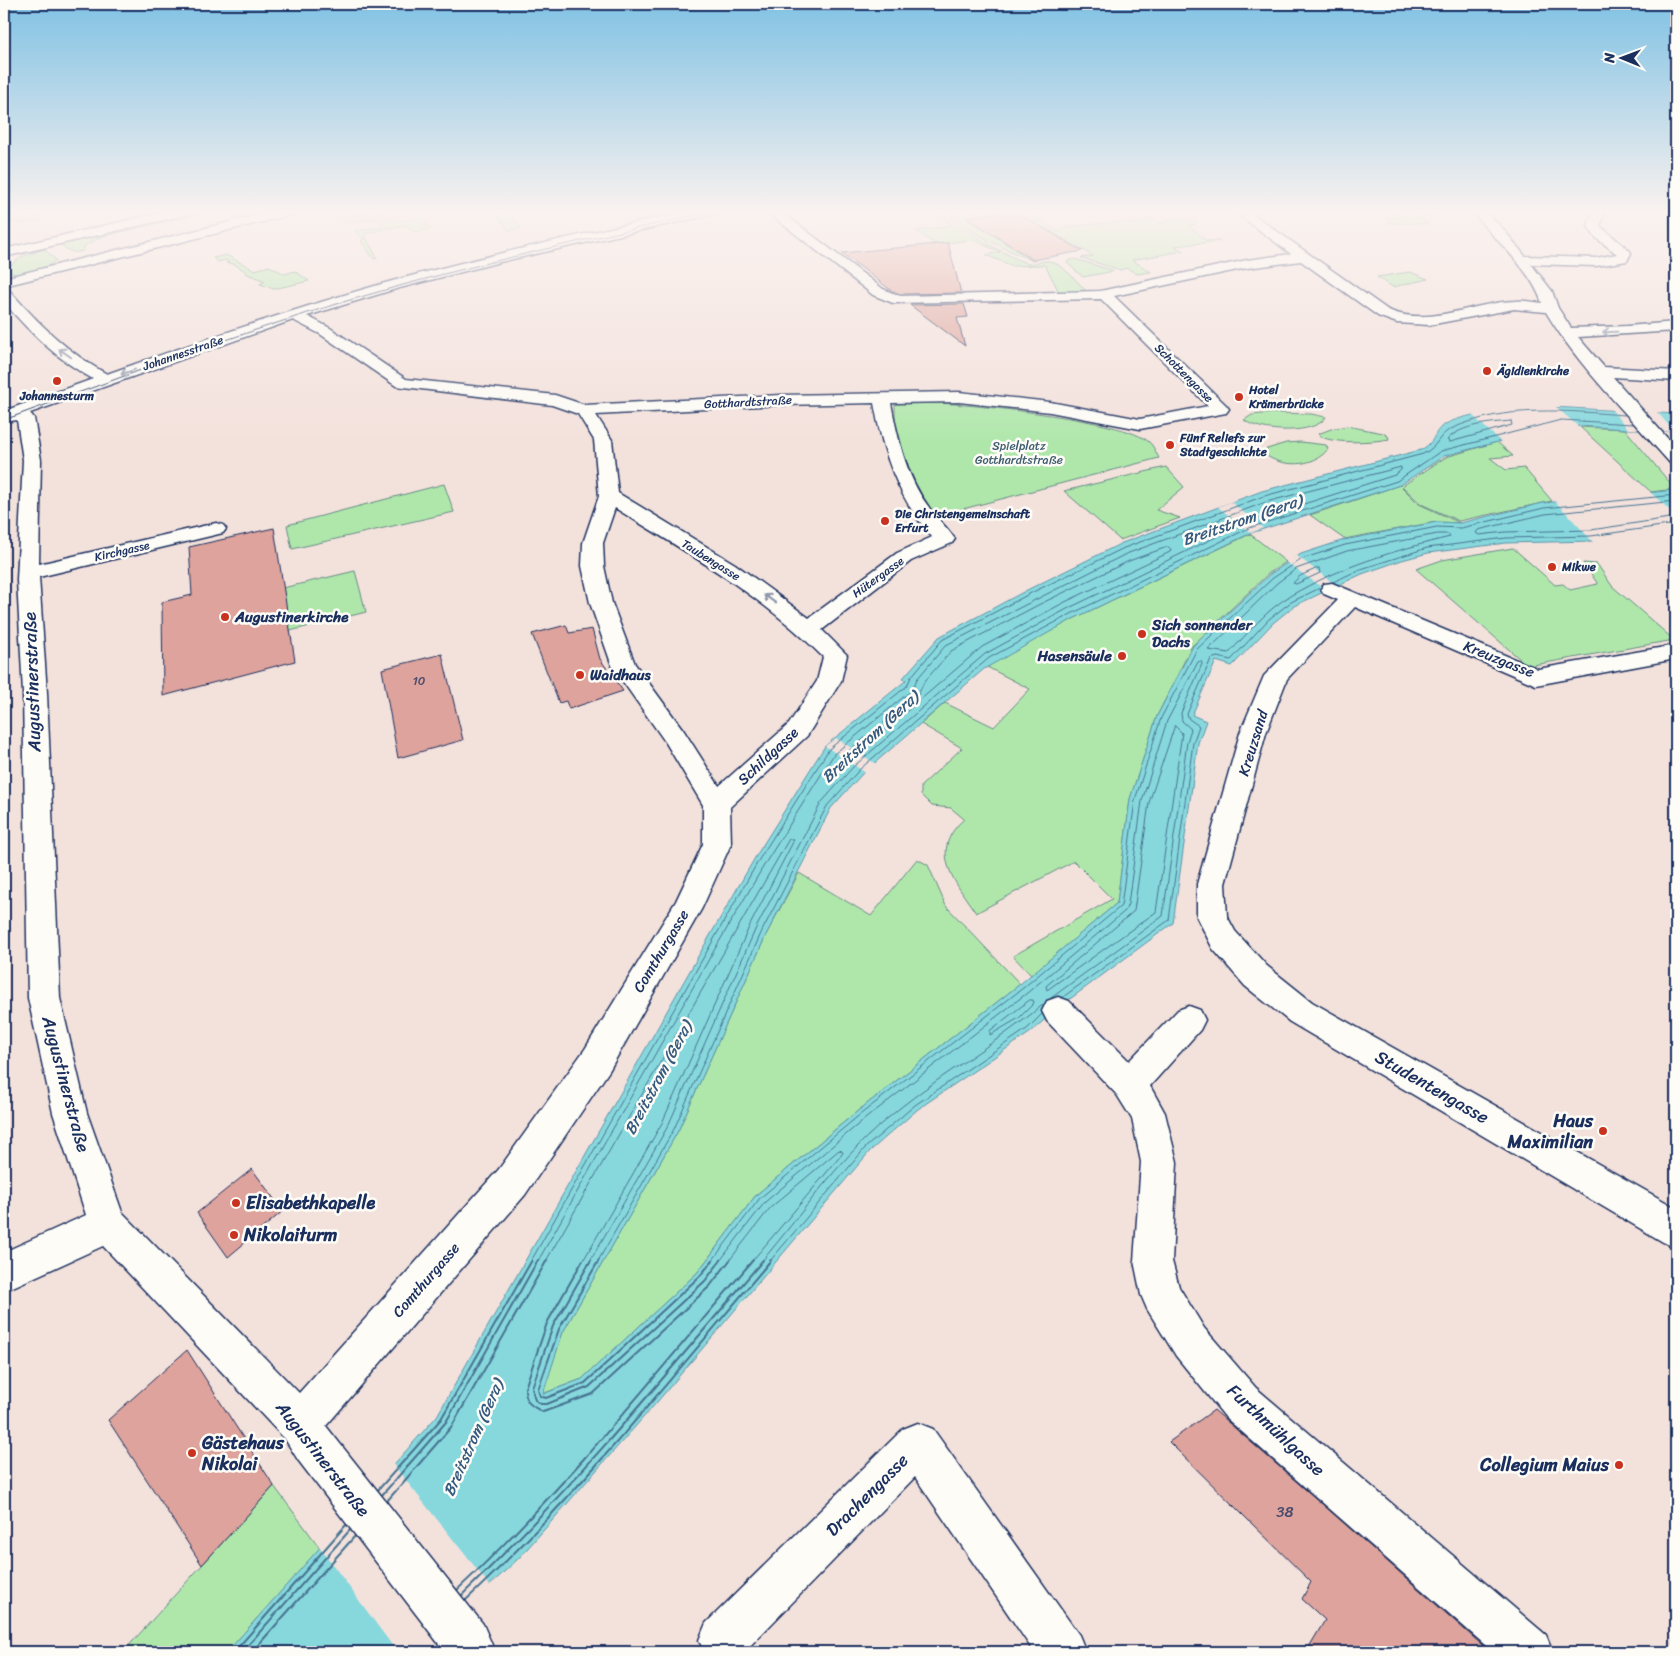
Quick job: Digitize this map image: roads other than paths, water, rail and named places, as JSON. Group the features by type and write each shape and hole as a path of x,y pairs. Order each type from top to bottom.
{"street":[{"name":"Johannesstraße","path":"11,415 294,315 393,287"},
{"path":"872,287 878,292 898,300 1105,295 1140,287"},
{"path":"1346,287 1383,313 1397,319 1422,321 1504,306 1551,308"},
{"path":"1542,287 1551,308 1566,334 1676,459"},
{"path":"4,293 36,329 60,350 106,380"},
{"name":"Schottengasse","path":"1105,295 1220,409"},
{"name":"Gotthardtstraße","path":"294,315 325,331 402,382 555,400 584,410 781,400 959,397 1050,407 1140,424 1220,409"},
{"path":"1566,334 1676,326"},
{"path":"1598,371 1676,376"},
{"name":"Hütergasse","path":"810,628 904,557 945,539 928,521 901,478 891,448 882,398"},
{"path":"584,410 603,440 609,496 594,543 593,566 600,603 624,666 675,737 716,804"},
{"name":"Augustinerstraße","path":"11,415 25,418 32,460 28,573 35,698 44,998 70,1113 108,1224 307,1434 469,1647"},
{"name":"Taubengasse","path":"609,496 748,582 810,628"},
{"name":"Kirchgasse","path":"28,573 216,529"},
{"name":"Kreuzgasse","path":"1342,593 1536,677 1676,652"},
{"name":"Kreuzsand","path":"1212,917 1211,884 1253,733 1276,676 1342,593"},
{"name":"Schildgasse","path":"716,804 798,730 829,681 835,654 810,628"},
{"name":"Comthurgasse","path":"307,1434 512,1182 597,1060 687,908 717,844 716,804"},
{"name":"Studentengasse","path":"1212,917 1224,940 1256,976 1301,1012 1676,1229"},
{"name":"Furthmühlgasse","path":"1058,1011 1129,1084 1148,1113 1159,1162 1152,1261 1161,1295 1190,1342 1241,1403 1529,1652"},
{"path":"1129,1084 1188,1020"},
{"path":"4,1272 108,1224"},
{"name":"Drachengasse","path":"723,1640 918,1444 1062,1652"}],"water":[{"name":"Breitstrom (Gera)","path":"1536,406 1676,414 1676,432 1562,425 1444,456 1400,485 1251,533 1073,619 984,669 863,773 831,808 767,933 678,1131 563,1332 543,1394 582,1379 697,1273 756,1195 854,1114 1020,984 1117,903 1130,799 1157,716 1193,646 1270,574 1301,554 1344,540 1437,522 1460,523 1543,503 1676,490 1676,528 1592,541 1506,543 1428,553 1402,560 1362,574 1294,606 1273,623 1232,666 1216,661 1192,715 1206,721 1198,743 1173,923 1055,1010 1031,1032 918,1109 870,1151 657,1402 519,1558 418,1652 227,1652 437,1416 756,856 825,746 904,682 906,680 903,678 939,637 1029,589 1122,543 1262,491 1421,450 1432,441 1441,427 1460,418 1487,412"}],"tram line":[{"path":"4,420 219,342 306,313 395,287"}],"place":[{"name":"Ägidienkirche","path":"1487,371"},
{"name":"Johannesturm","path":"57,381"},
{"name":"Hotel Krämerbrücke","path":"1239,397"},
{"name":"Fünf Reliefs zur Stadtgeschichte","path":"1170,445"},
{"name":"Die Christengemeinschaft Erfurt","path":"885,521"},
{"name":"Mikwe","path":"1552,567"},
{"name":"Augustinerkirche","path":"225,617"},
{"name":"Sich sonnender Dachs","path":"1142,634"},
{"name":"Hasensäule","path":"1122,656"},
{"name":"Waidhaus","path":"580,675"},
{"name":"Haus Maximilian","path":"1603,1131"},
{"name":"Elisabethkapelle","path":"236,1203"},
{"name":"Nikolaiturm","path":"234,1235"},
{"name":"Gästehaus Nikolai","path":"192,1453"},
{"name":"Collegium Maius","path":"1619,1465"}],"park label":[{"name":"Spielplatz Gotthardtstraße","path":"1019,453"}]}
